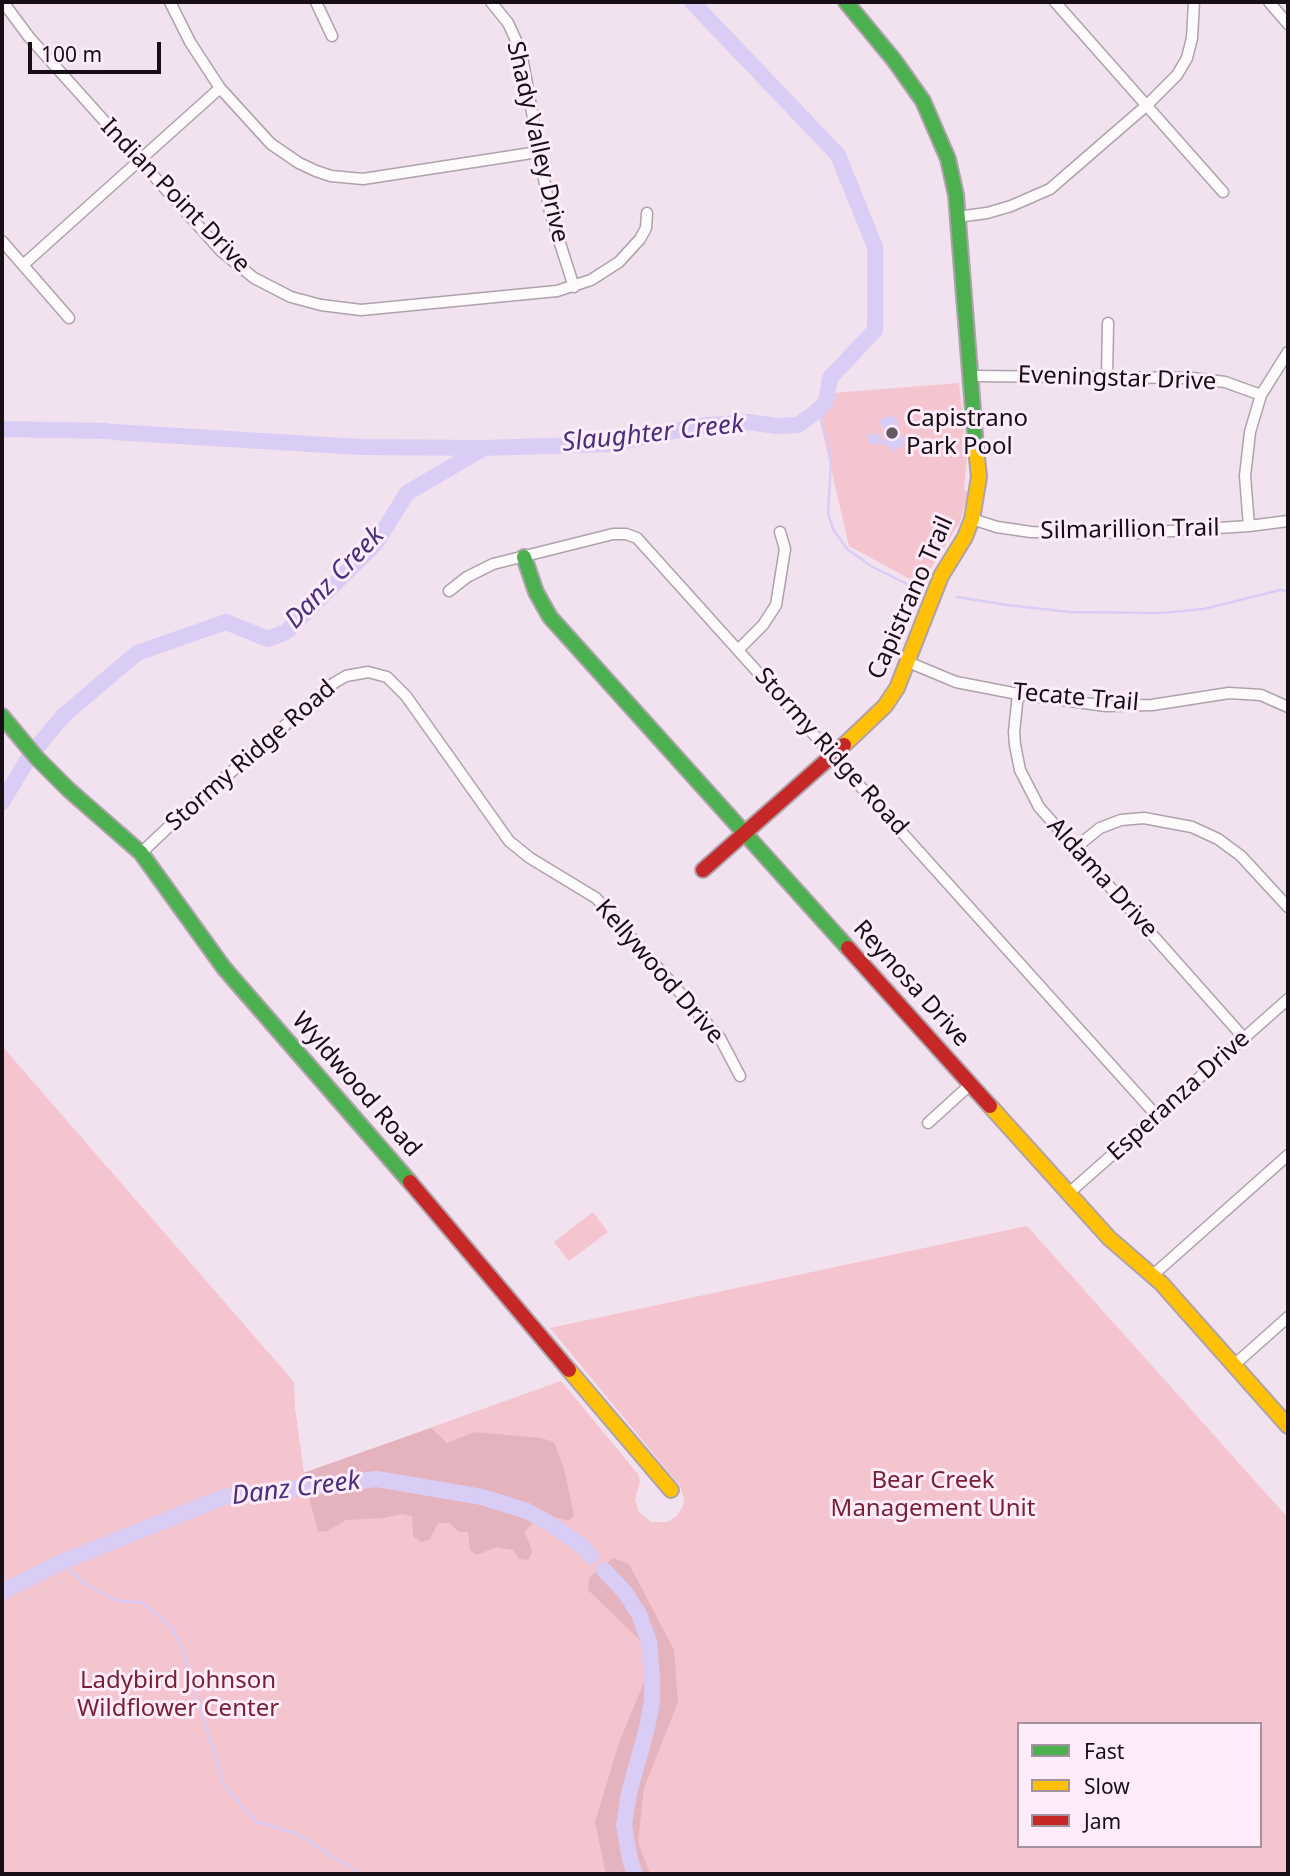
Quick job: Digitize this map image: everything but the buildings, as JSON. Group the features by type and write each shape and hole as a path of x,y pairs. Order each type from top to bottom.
{"street":[{"name":"Indian Point Drive","path":"4,2 29,37 221,251 238,266 272,288 307,302 361,310 574,287 605,272 629,253 646,228 647,212"},
{"path":"170,2 190,42 220,89 261,133 299,163 331,176 363,178 538,152"},
{"path":"316,2 332,36"},
{"name":"Shady Valley Drive","path":"491,2 508,23 521,51 550,212 574,287"},
{"name":"Capistrano Trail","path":"703,870 885,706 897,688 941,576 965,537 972,519 979,477 957,216 948,159 933,120 911,82 846,2"},
{"path":"1055,2 1223,192"},
{"path":"957,216 987,213 1023,203 1050,189 1147,105 1171,82 1187,58 1192,38 1194,2"},
{"path":"1269,2 1288,24"},
{"path":"23,265 220,89"},
{"path":"2,240 69,318"},
{"path":"1107,376 1108,323"},
{"path":"1249,526 1247,456 1250,432 1261,395 1288,352"},
{"name":"Eveningstar Drive","path":"970,376 1214,379 1261,395"},
{"name":"Silmarillion Trail","path":"972,519 1004,529 1031,532 1141,533 1288,521"},
{"path":"738,650 763,625 776,605 785,548 780,532"},
{"name":"Stormy Ridge Road","path":"450,590 482,568 613,534 631,535 833,754 1157,1116"},
{"name":"Reynosa Drive","path":"524,556 536,592 550,617 1115,1245 1153,1275 1288,1426"},
{"name":"Tecate Trail","path":"908,662 956,682 1017,694 1106,706 1152,705 1213,695 1243,694 1261,695 1288,707"},
{"name":"Stormy Ridge Road","path":"141,853 334,683 346,676 368,672"},
{"name":"Kellywood Drive","path":"368,672 387,677 405,696 509,841 530,858 586,890 626,930 720,1038 740,1076"},
{"name":"Aldama Drive","path":"1017,694 1014,732 1020,770 1039,807 1244,1038"},
{"name":"Wyldwood Road","path":"2,716 61,782 141,853 224,968 671,1490"},
{"path":"1075,848 1100,828 1121,820 1144,818 1192,827 1218,839 1241,856 1288,907"},
{"name":"Esperanza Drive","path":"1069,1193 1288,999"},
{"path":"928,1123 971,1084"},
{"path":"1153,1275 1288,1155"},
{"path":"1234,1365 1288,1317"}],"green space":[{"path":"959,383 967,458 964,489 968,493 960,522 929,571 925,587 849,546 818,412 833,393"},
{"name":"Bear Creek Management Unit","path":"2,1046 294,1382 304,1473 561,1381 638,1474 640,1481 635,1500 639,1512 651,1522 667,1522 677,1516 683,1506 684,1498 680,1486 550,1328 1027,1226 1288,1518 1288,1874 2,1874"},
{"path":"593,1212 608,1232 569,1261 554,1242"}],"shaded area":[{"name":"Capistrano Park Pool","path":"891,415 898,420 897,430 905,439 903,446 892,452 888,446 869,444 866,434 882,434 885,441 887,438 879,420"},
{"path":"431,1428 447,1443 475,1432 541,1438 554,1442 564,1469 574,1515 569,1521 550,1516 532,1524 524,1533 532,1553 528,1560 519,1559 513,1550 496,1547 477,1555 470,1550 468,1532 459,1532 449,1523 438,1523 430,1539 422,1542 413,1536 412,1516 402,1514 346,1520 327,1531 318,1532 303,1473"},
{"path":"613,1558 629,1564 674,1650 678,1702 644,1788 638,1842 650,1874 606,1874 595,1822 619,1743 644,1682 646,1662 640,1640 588,1590 589,1578"}],"waterway":[{"name":"Slaughter Creek","path":"113,432 360,447 483,448 611,444 698,426 748,422 778,426 798,425 816,412 826,402 830,378 875,330 875,247 838,155 692,2"},
{"path":"821,406 822,426 831,461 828,513 833,529 847,549 871,566 913,587"},
{"name":"Slaughter Creek","path":"2,429 107,431"},
{"name":"Danz Creek","path":"37,747 64,715 137,653 226,622 268,639 286,632 376,543 407,493 482,449"},
{"path":"957,597 1070,612 1161,613 1204,609 1280,590 1288,591"},
{"name":"Danz Creek","path":"2,802 28,759"},
{"name":"Danz Creek","path":"2,1592 62,1562 224,1497 377,1479 482,1497 527,1511 582,1546 591,1556"},
{"path":"62,1562 84,1583 114,1600 143,1603 170,1626 181,1645 224,1785 255,1821 295,1833 361,1874"},
{"name":"Danz Creek","path":"604,1570 624,1591 639,1614 649,1642 652,1701 629,1793 624,1825 635,1874"}],"traffic: fast":[{"path":"846,2 894,60 923,101 948,159 956,195 976,448"},
{"path":"524,557 536,592 550,617 848,948"},
{"path":"2,716 37,758 69,790 141,853 224,968 410,1182"}],"traffic: slow":[{"path":"844,745 885,706 897,688 941,576 965,537 972,519 979,477 976,448"},
{"path":"990,1106 1109,1238 1161,1283 1288,1426"},
{"path":"569,1370 671,1490"}],"traffic: jam":[{"path":"703,870 844,745"},
{"path":"848,948 990,1106"},
{"path":"410,1182 569,1370"}],"place":[{"name":"Capistrano Park Pool","path":"892,433"}],"park label":[{"name":"Ladybird Johnson Wildflower Center","path":"178,1695"}]}
